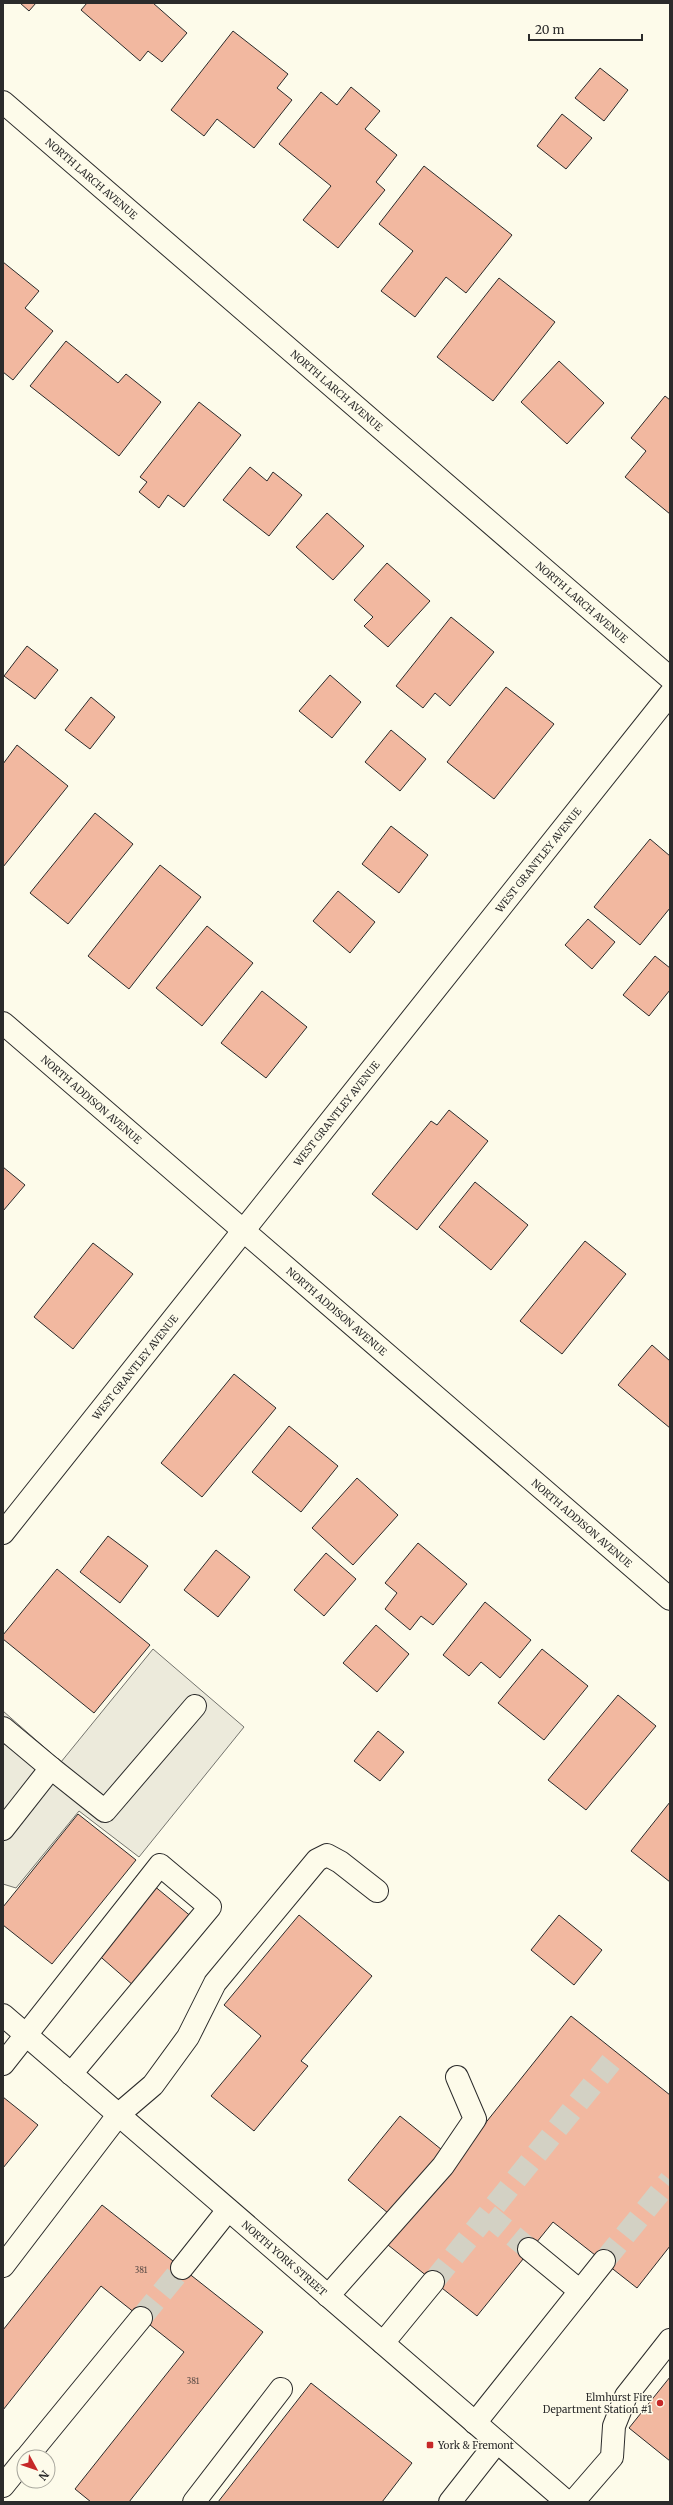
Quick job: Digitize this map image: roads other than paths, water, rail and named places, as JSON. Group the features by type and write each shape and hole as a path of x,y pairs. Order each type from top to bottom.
{"street":[{"name":"NORTH LARCH AVENUE","path":"3,102 670,678"},
{"name":"WEST GRANTLEY AVENUE","path":"3,1532 670,694"},
{"name":"NORTH ADDISON AVENUE","path":"3,1024 670,1598"},
{"path":"3,1728 105,1811 195,1706"},
{"path":"3,1829 51,1768"},
{"path":"3,2266 119,2114 153,2085 188,2037 215,1983 317,1860 327,1855 340,1862 377,1891"},
{"path":"3,2064 160,1865 210,1907 71,2074"},
{"name":"NORTH YORK STREET","path":"3,2015 567,2502"},
{"path":"328,2296 443,2166 475,2119 457,2077"},
{"path":"182,2268 228,2210"},
{"path":"530,2249 580,2291"},
{"path":"475,2423 604,2261"},
{"path":"384,2343 433,2282"},
{"path":"34,2449 141,2318"},
{"path":"573,2502 612,2457 614,2426 626,2396 670,2340"},
{"path":"194,2502 281,2389"},
{"path":"450,2502 497,2442"},
{"path":"3,2486 16,2470"}],"tunnel":[{"path":"433,2282 611,2062"},
{"path":"604,2261 670,2180"},
{"path":"488,2215 529,2249"},
{"path":"141,2318 182,2268"}],"place":[{"name":"Elmhurst Fire Department Station #1","path":"660,2403"},
{"name":"York & Fremont","path":"430,2445"}]}
